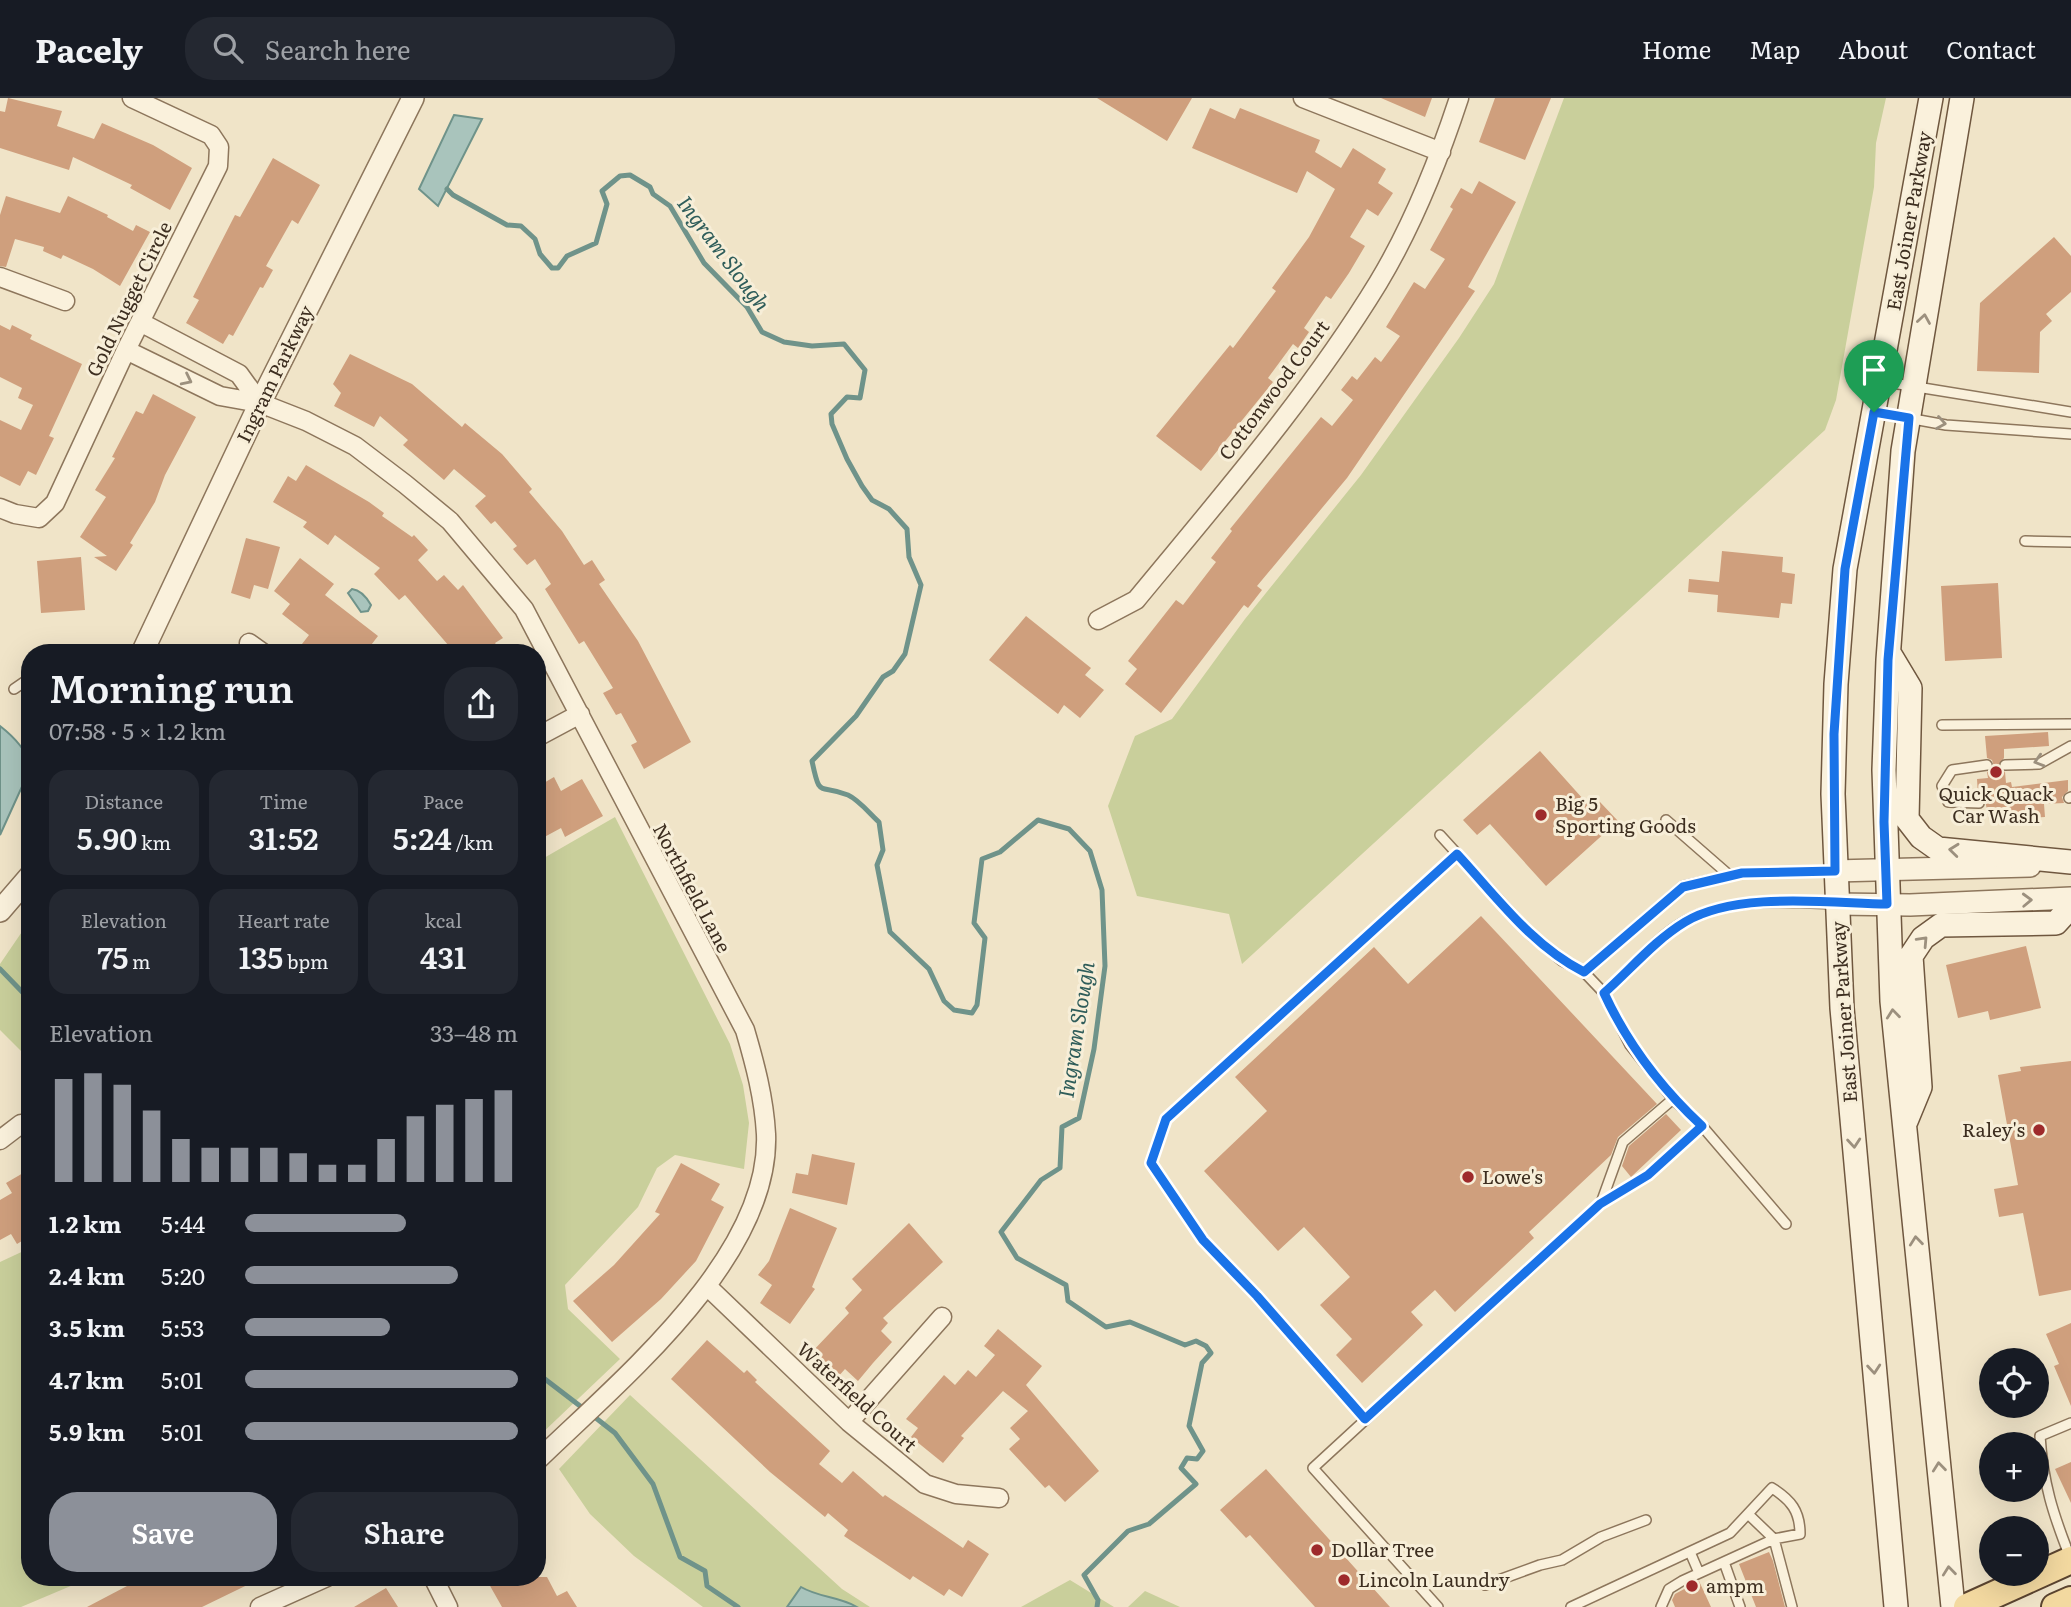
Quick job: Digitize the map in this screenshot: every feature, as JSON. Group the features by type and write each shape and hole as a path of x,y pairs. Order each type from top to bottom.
{"main road":[{"name":"East Joiner Parkway","path":"1896,1607 1842,1008 1835,871 1834,734 1844,581 1931,98"},
{"name":"East Joiner Parkway","path":"1952,1607 1892,1001 1884,770 1889,653 1909,418 1962,98"},
{"path":"1889,653 1910,688 1907,819 1920,837 1938,849 2071,863"},
{"path":"1905,1124 1920,1087 1911,956 1923,938 1941,925 2056,923 2071,906"},
{"path":"1967,1607 2071,1559"},
{"path":"2055,1607 2071,1600"}],"street":[{"name":"Gold Nugget Circle","path":"0,508 39,518 55,503 140,322 218,166 219,147 211,135 132,98"},
{"name":"Ingram Parkway","path":"146,644 260,403 413,98"},
{"path":"1303,98 1441,152"},
{"name":"Cottonwood Court","path":"1098,620 1136,600 1337,344 1378,282 1409,227 1441,152 1460,98"},
{"path":"0,278 65,301"},
{"path":"140,322 239,374 260,403"},
{"name":"Northfield Lane","path":"126,351 220,397 260,403 306,421 355,446 450,522 524,609 543,644"},
{"name":"Northfield Lane","path":"546,650 632,820 745,1030 759,1078 766,1136 760,1179 733,1247 708,1287 633,1367 546,1452"},
{"path":"546,732 580,713"},
{"path":"1835,871 2071,863"},
{"path":"0,911 21,887"},
{"path":"1836,904 2071,898"},
{"path":"0,1140 21,1124"},
{"name":"Waterfield Court","path":"708,1287 849,1422 925,1484 956,1494 999,1498"},
{"path":"849,1422 942,1317"},
{"path":"260,1607 307,1586"},
{"path":"437,1586 447,1607"}],"lane":[{"path":"1880,381 2071,412"},
{"path":"1874,412 1946,425 2071,434"},
{"path":"2025,541 2071,542"},
{"path":"14,689 21,684"},
{"path":"1942,725 2071,724"},
{"path":"2005,765 2039,764 2071,746"},
{"path":"1979,803 1948,803 1942,786 1952,770 1987,765"},
{"path":"1666,820 1729,875"},
{"path":"1440,835 1533,937 1562,961 1584,972 1604,993 1630,1045 1672,1099 1702,1126 1786,1224"},
{"path":"1365,1419 1257,1296 1203,1240 1151,1163 1166,1119 1457,854"},
{"path":"1584,972 1683,887 1729,875 1835,871"},
{"path":"1604,993 1664,937 1695,917 1749,904 1836,904"},
{"path":"1600,1204 1623,1142 1672,1099"},
{"path":"1438,1607 1313,1468 1600,1204 1648,1175 1702,1126"},
{"path":"2071,1423 2040,1436 2042,1475 2052,1511 2071,1559"},
{"path":"1571,1607 1730,1533 1772,1488 1786,1497 1800,1515 1800,1534 1774,1539 1699,1573 1669,1589 1661,1607"},
{"path":"1748,1514 1774,1539 1792,1607"},
{"path":"1486,1585 1540,1564 1562,1560 1601,1537 1646,1520"},
{"path":"1690,1552 1699,1573"},
{"path":"1724,1562 1740,1607"}],"green space":[{"path":"1564,98 1886,98 1876,143 1874,187 1836,400 1825,430 1242,964 1229,914 1137,896 1108,806 1135,736 1172,719 1245,619 1361,475 1459,338 1494,284"},
{"path":"615,817 730,1044 743,1085 749,1123 744,1169 675,1155 657,1168 638,1207 565,1285 568,1309 620,1359 546,1429 546,857"},
{"path":"21,933 21,1051 0,1030 0,964"},
{"path":"21,1252 21,1586 71,1586 21,1607 0,1607 0,1262"},
{"path":"630,1395 842,1589 870,1607 703,1607 634,1556 590,1514 559,1469"},
{"path":"1070,1580 1114,1607 1021,1607"},
{"path":"1145,1591 1180,1607 1128,1607"}],"water":[{"path":"454,115 482,119 438,206 419,189"},
{"path":"352,589 368,600 371,605 368,611 361,612 348,593"},
{"path":"0,726 21,747 21,789 0,835"},
{"path":"801,1587 843,1601 857,1607 787,1607"}],"building":[{"path":"8,98 62,111 57,126 94,139 102,123 153,145 192,168 170,210 130,188 132,185 73,157 69,170 0,148 0,111 5,112"},
{"path":"1097,98 1192,98 1167,141"},
{"path":"1381,98 1432,98 1425,117"},
{"path":"1495,98 1551,98 1525,160 1479,142"},
{"path":"1210,108 1235,119 1240,108 1320,140 1315,152 1341,168 1353,148 1386,169 1378,183 1393,193 1378,216 1367,209 1350,237 1365,246 1349,273 1331,299 1326,296 1304,328 1309,332 1298,348 1293,344 1268,378 1273,382 1201,471 1156,436 1230,345 1233,348 1276,291 1272,288 1309,237 1335,189 1307,171 1297,193 1192,148"},
{"path":"273,158 320,185 298,224 292,220 266,266 273,270 263,288 260,287 233,336 229,334 223,344 186,323 199,300 193,297 235,215 240,217"},
{"path":"1479,181 1516,202 1468,287 1475,291 1347,478 1257,586 1262,590 1248,608 1244,605 1161,713 1125,684 1137,669 1128,661 1176,600 1183,605 1216,562 1211,558 1232,531 1230,529 1321,417 1332,426 1353,400 1341,390 1352,376 1357,380 1375,357 1381,362 1400,336 1386,327 1414,282 1425,289 1445,259 1430,250 1453,209 1450,207 1461,188 1472,194"},
{"path":"6,196 60,213 68,196 108,215 107,217 133,231 136,225 150,232 120,286 63,255 61,259 43,251 44,247 15,239 6,267 0,266 0,215"},
{"path":"2054,237 2071,256 2071,292 2046,314 2052,321 2040,332 2039,373 1977,371 1980,303"},
{"path":"0,325 10,330 12,325 32,335 30,339 82,364 49,436 54,438 36,475 28,471 20,486 0,476 0,420 21,430 33,405 18,398 22,388 0,377"},
{"path":"350,354 412,384 462,427 465,423 502,454 532,489 529,492 562,531 584,565 592,560 605,580 599,584 638,641 691,742 644,769 631,745 637,742 621,713 616,715 603,693 613,688 584,641 579,644 545,589 551,584 535,559 527,565 513,549 517,546 495,521 491,524 475,506 486,496 454,469 444,480 403,445 408,440 380,416 374,427 334,406 341,393 333,384"},
{"path":"153,394 196,417 165,475 155,502 130,543 133,545 116,571 94,557 107,556 80,537 106,497 95,490 115,458 112,457 136,411 143,414"},
{"path":"306,465 369,502 384,513 382,516 412,537 414,535 428,550 418,560 437,581 444,575 458,590 463,585 503,638 496,644 447,644 405,595 399,600 374,574 380,568 335,535 328,545 303,527 307,522 273,502 288,476 296,481"},
{"path":"246,538 280,547 268,589 254,585 250,599 231,593"},
{"path":"1722,551 1783,557 1782,572 1795,574 1792,604 1781,603 1779,618 1717,612 1718,595 1688,592 1689,579 1719,582"},
{"path":"81,557 85,610 41,613 37,561"},
{"path":"300,558 334,584 325,595 378,636 372,644 302,644 309,635 282,614 290,604 274,591"},
{"path":"1998,583 2002,658 1945,661 1941,586"},
{"path":"1026,616 1091,668 1085,675 1104,690 1080,718 1064,705 1058,714 989,660"},
{"name":"Quick Quack Car Wash","path":"2048,732 2049,746 2004,749 2004,758 1998,766 2005,772 2006,783 2011,782 2012,787 2068,780 2068,791 2062,797 2064,803 2044,804 2045,817 1989,820 1985,800 1978,796 1977,779 1988,778 1987,772 1994,767 1992,760 1987,758 1985,736"},
{"name":"Big 5 Sporting Goods","path":"1540,751 1592,809 1600,802 1618,821 1546,886 1490,824 1477,835 1463,820"},
{"path":"554,777 561,791 582,779 603,816 565,837 561,828 546,836 546,782"},
{"path":"1481,916 1657,1104 1618,1137 1611,1155 1529,1232 1534,1238 1455,1312 1435,1290 1411,1312 1423,1325 1362,1383 1336,1355 1352,1339 1320,1305 1350,1277 1304,1227 1278,1251 1204,1171 1267,1111 1235,1077 1374,947 1408,984"},
{"path":"2026,946 2041,1008 1990,1020 1988,1011 1958,1018 1946,965"},
{"name":"Raley's","path":"2071,1061 2071,1290 2039,1296 2023,1213 1999,1217 1994,1189 2018,1185 1998,1075 2021,1071 2020,1067"},
{"path":"1666,1114 1681,1130 1631,1177 1622,1166 1629,1146"},
{"path":"812,1154 855,1163 847,1205 792,1193 796,1173 808,1175"},
{"path":"681,1163 720,1184 711,1200 724,1207 696,1261 661,1299 612,1342 573,1301 614,1265 660,1214 655,1212"},
{"path":"21,1174 21,1242 17,1244 11,1234 0,1240 0,1200 12,1193 6,1183"},
{"path":"790,1208 837,1228 812,1287 815,1289 790,1324 760,1303 772,1285 758,1275 769,1261"},
{"path":"909,1223 943,1262 883,1318 888,1323 881,1331 892,1342 858,1381 845,1369 837,1378 810,1354 849,1313 845,1308 862,1290 852,1279"},
{"path":"2071,1323 2071,1406 2054,1366 2059,1364 2046,1334"},
{"path":"998,1329 1042,1366 1026,1385 1099,1471 1065,1502 1049,1485 1045,1488 1009,1449 1020,1439 1010,1428 1028,1411 1003,1391 961,1436 964,1438 943,1463 911,1437 918,1428 906,1419 944,1375 955,1385 968,1370 976,1377 995,1355 984,1346"},
{"path":"707,1340 744,1373 747,1370 757,1380 755,1382 830,1451 819,1464 842,1483 853,1471 883,1497 885,1495 963,1548 968,1540 989,1554 962,1597 949,1589 944,1596 913,1576 910,1580 844,1536 848,1530 828,1513 825,1517 770,1472 671,1379"},
{"path":"2071,1462 2071,1503 2055,1469"},
{"path":"1266,1469 1390,1607 1315,1607 1250,1535 1246,1538 1220,1510"},
{"path":"1769,1552 1785,1607 1756,1607 1739,1564"},
{"path":"547,1577 557,1596 567,1591 577,1607 502,1607 490,1586 546,1586"},
{"name":"ampm","path":"1699,1581 1711,1607 1675,1607 1672,1600 1675,1594"},
{"path":"127,1586 245,1586 202,1607 87,1607"},
{"path":"386,1588 398,1607 354,1607"}],"waterway":[{"name":"Ingram Slough","path":"447,189 507,225 521,226 535,239 540,254 552,268 558,268 567,256 596,243 607,204 602,191 620,176 630,175 650,187 653,194 670,206 704,263 747,307 762,332 784,342 812,346 844,344 865,370 860,398 847,397 831,414 832,424 862,486 872,500 889,509 907,529 909,557 921,585 905,654 893,671 883,677 856,716 812,761 819,786 852,797 879,822 883,850 877,865 890,932 929,969 944,1001 954,1010 972,1013 977,1005 985,938 974,923 982,859 1000,852 1038,820 1069,829 1090,851 1102,890 1105,966 1094,1049 1079,1118 1062,1127 1060,1168 1041,1180 1001,1232 1017,1258 1066,1285 1068,1301 1106,1327 1130,1322 1185,1345 1196,1341 1206,1346 1211,1353 1202,1363 1189,1426 1203,1451 1197,1459 1187,1458 1181,1468 1196,1484 1149,1524 1128,1531 1084,1575 1098,1600 1097,1607"},
{"name":"Ingram Slough","path":"0,969 21,991"},
{"name":"Ingram Slough","path":"546,1380 584,1409"},
{"name":"Ingram Slough","path":"592,1415 615,1433 653,1484 680,1557 705,1571 707,1586 738,1607"}],"place":[{"name":"Quick Quack Car Wash","path":"1996,772"},
{"name":"Big 5 Sporting Goods","path":"1541,815"},
{"name":"Raley's","path":"2039,1130"},
{"name":"Lowe's","path":"1468,1177"},
{"name":"Dollar Tree","path":"1317,1550"},
{"name":"Lincoln Laundry","path":"1344,1580"},
{"name":"ampm","path":"1692,1586"}],"route":[{"path":"1874,412 1909,418 1903,451 1888,660 1884,770 1887,904 1749,904 1714,910 1686,921 1664,937 1604,993 1630,1045 1672,1099 1702,1126 1648,1175 1610,1195 1365,1419 1257,1296 1203,1240 1173,1200 1151,1163 1166,1119 1457,854 1533,937 1562,961 1584,972 1665,899 1683,887 1703,880 1742,873 1835,871 1834,734 1845,569 1874,412"}]}
